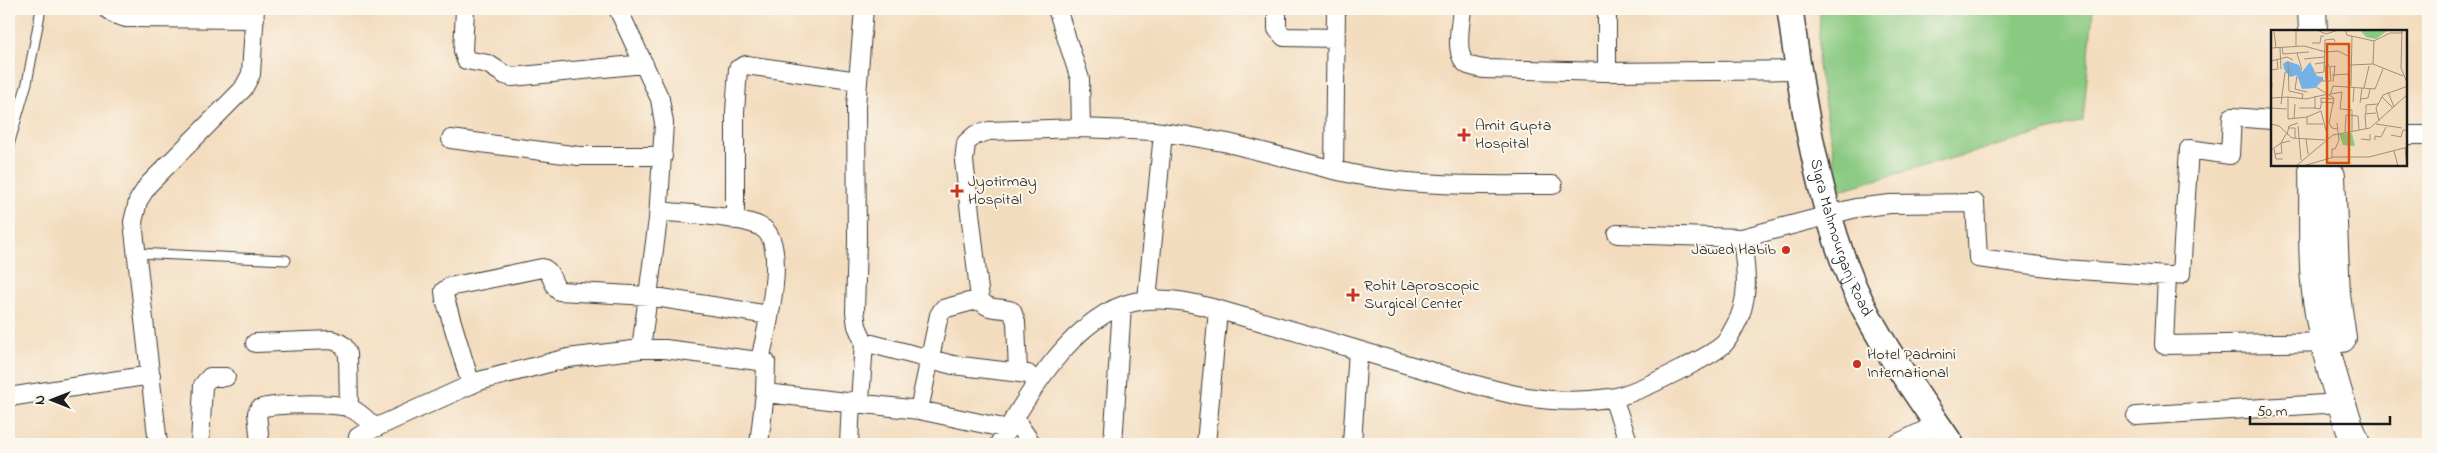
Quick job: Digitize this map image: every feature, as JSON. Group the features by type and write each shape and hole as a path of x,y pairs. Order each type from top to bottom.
{"main road":[{"path":"2312,9 2313,30"},
{"path":"2330,9 2330,30"},
{"path":"2313,166 2317,299 2334,342 2344,356 2356,401 2373,444"},
{"path":"2331,166 2336,295 2334,342 2340,403 2356,444"}],"street":[{"path":"107,9 114,14 126,18 255,14 251,74 243,89 148,186 138,201 133,222 158,444"},
{"path":"465,9 463,51 466,60 488,64 505,75 512,77 644,64"},
{"path":"618,9 660,100 664,123 659,211 641,349"},
{"path":"849,444 864,342 857,326 855,312 857,241 856,106 864,9"},
{"path":"1057,9 1080,79 1082,99 1081,128"},
{"path":"1277,9 1277,29 1284,37 1336,38"},
{"path":"1334,170 1336,9"},
{"path":"1462,9 1460,50 1462,59 1469,65 1498,70 1607,72 1798,70"},
{"path":"1607,9 1607,72"},
{"name":"SIgra Mahmourganj Road","path":"1790,9 1798,70 1829,214 1846,266 1874,325 1902,375 1951,444"},
{"path":"736,220 735,104 738,69 746,65 858,81"},
{"path":"1617,234 1742,238 1856,208 1890,204 1975,203 1978,258 2064,269 2167,276 2181,274 2189,149 2230,155 2232,117 2271,120"},
{"path":"1018,373 1016,322 1012,311 1003,307 993,309 985,306 980,299 964,161 966,143 975,134 989,131 1081,128 1163,133 1228,143 1371,179 1426,185 1553,185"},
{"path":"1147,300 1163,133"},
{"path":"2407,135 2428,135"},
{"path":"451,139 579,156 663,156"},
{"path":"659,211 736,220 758,226 768,234 775,266 769,315 760,360"},
{"path":"999,444 1027,395 1081,331 1122,306 1162,298 1218,310 1510,395 1564,402 1613,398 1668,376 1724,344 1740,318 1746,294 1747,275 1742,238"},
{"path":"471,385 445,299 444,291 446,288 538,268 547,269 559,291 649,296 769,315"},
{"path":"2167,276 2164,345 2334,342"},
{"path":"919,410 939,315 943,309 980,299"},
{"path":"1113,444 1122,306"},
{"path":"1206,444 1218,310"},
{"path":"255,343 332,340 340,342 346,348 348,354 350,408"},
{"path":"864,342 953,365 1042,375"},
{"path":"357,444 358,437 375,428 471,385 543,363 601,353 665,349 766,362 765,393 758,444"},
{"path":"1352,444 1358,350"},
{"path":"9,397 151,375"},
{"path":"200,444 203,385 210,377 226,376"},
{"path":"765,393 855,401 1011,423 1032,444"},
{"path":"1613,398 1629,444"},
{"path":"2136,416 2340,403"},
{"path":"260,444 257,418 259,409 273,405 350,408 375,428"},
{"path":"1896,444 1938,424"}],"lane":[{"path":"9,146 27,83 41,9"},
{"path":"135,253 286,260"}],"green space":[{"path":"1820,9 2093,9 2083,121 1840,190 1818,66"}],"place":[{"name":"Amit Gupta Hospital","path":"1464,135"},
{"name":"Jyotirmay Hospital","path":"957,191"},
{"name":"Jawed Habib","path":"1786,250"},
{"name":"Rohit Laproscopic Surgical Center","path":"1353,295"},
{"name":"Hotel Padmini International","path":"1857,364"}]}
